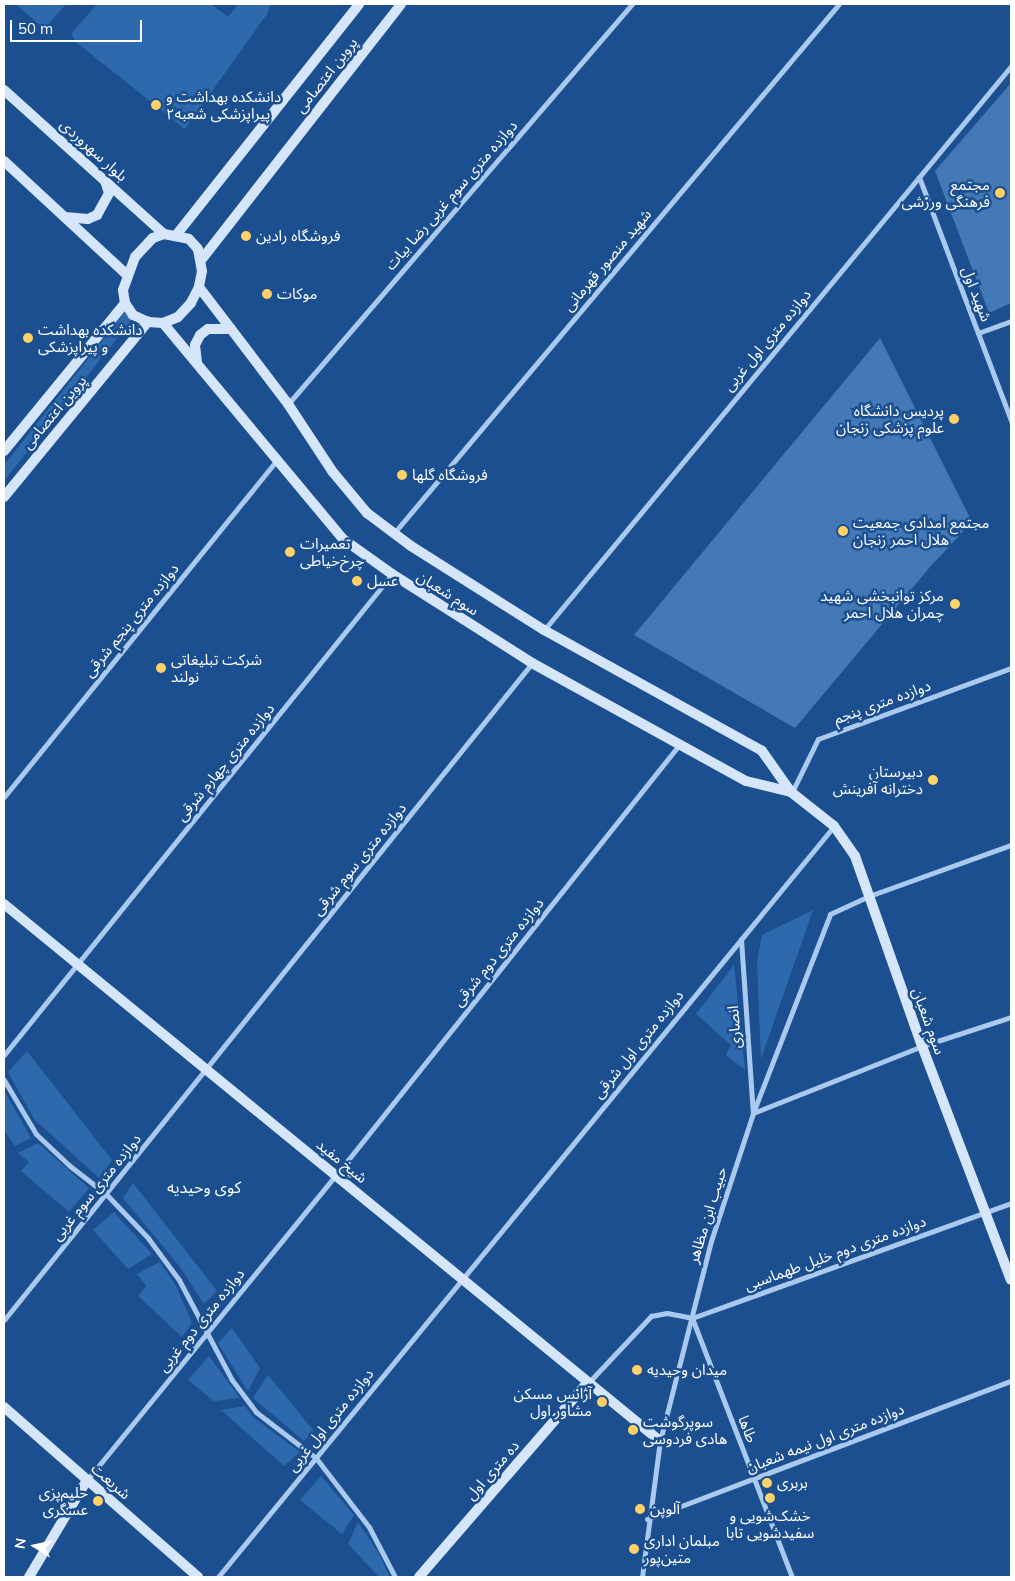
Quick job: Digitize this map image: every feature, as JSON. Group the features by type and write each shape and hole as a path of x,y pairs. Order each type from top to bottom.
{"main road":[{"name":"پروین اعتصامی","path":"177,234 359,4"},
{"name":"پروین اعتصامی","path":"202,259 401,4"},
{"name":"بلوار سهروردی","path":"4,90 164,234"},
{"path":"4,161 126,274"},
{"path":"65,217 88,219 97,215 109,194 104,180"},
{"path":"164,234 177,234 189,239 202,259 199,287 191,303 178,317 163,323 148,322 132,314 125,303 123,290 126,274 143,247 164,234"},
{"name":"سوم شعبان","path":"199,287 288,404 332,471 367,513 394,533 544,630 762,751 791,792 834,826 855,856 922,1046 1011,1280"},
{"name":"پروین اعتصامی","path":"4,451 125,303"},
{"name":"پروین اعتصامی","path":"4,497 148,322"},
{"name":"سوم شعبان","path":"163,323 343,539 392,574 532,663 746,781 791,792"},
{"path":"197,363 195,345 200,335 208,329 231,329"},
{"name":"شیخ مفید","path":"4,904 660,1441"},
{"name":"ده متری اول","path":"419,1577 588,1382"},
{"name":"شریعت","path":"4,1407 198,1577"},
{"path":"29,1577 87,1480"}],"street":[{"name":"دوازده متری سوم غربی رضا بیات","path":"288,404 632,4"},
{"name":"شهید منصور قهرمانی","path":"394,533 839,4"},
{"name":"دوازده متری اول غربی","path":"544,630 1011,66"},
{"name":"شهید اول","path":"919,176 1011,421"},
{"path":"978,333 1011,321"},
{"name":"دوازده متری پنجم شرقی","path":"4,797 278,459"},
{"name":"دوازده متری چهارم شرقی","path":"4,1055 392,574"},
{"name":"دوازده متری سوم شرقی","path":"207,1070 532,663"},
{"name":"دوازده متری پنجم","path":"791,792 818,739 1011,668"},
{"name":"دوازده متری دوم شرقی","path":"336,1176 679,745"},
{"name":"دوازده متری اول شرقی","path":"462,1279 834,826"},
{"name":"حبیب ابن مظاهر","path":"642,1577 647,1519 660,1441 711,1241 753,1113 830,914 869,896 1011,845"},
{"name":"انصاری","path":"740,939 753,1113"},
{"path":"753,1113 922,1046 1011,1017"},
{"name":"دوازده متری سوم غربی","path":"4,1320 207,1070"},
{"path":"4,1080 36,1134 70,1166 106,1194 148,1238 179,1280 205,1335 232,1380 256,1412 316,1458 369,1527 395,1577"},
{"name":"دوازده متری دوم غربی","path":"87,1480 336,1176"},
{"name":"دوازده متری دوم خلیل طهماسبی","path":"692,1318 1011,1203"},
{"name":"دوازده متری اول غربی","path":"218,1577 462,1279"},
{"path":"588,1382 651,1316 667,1314 692,1318"},
{"name":"طاها","path":"692,1318 792,1577"},
{"name":"دوازده متری اول نیمه شعبان","path":"647,1519 1011,1381"}],"shaded area":[{"path":"16,4 66,4 44,29"},
{"path":"97,4 211,4 228,17 238,4 271,4 267,14 185,129 77,43 71,34"},
{"path":"126,311 133,318 4,481 4,465"},
{"path":"813,910 761,1059 757,961 762,935"},
{"path":"734,965 745,1070 726,1055 731,1045 696,1014"},
{"path":"27,1051 112,1160 99,1178 34,1119 8,1072"},
{"path":"4,1090 31,1138 15,1146 4,1130"},
{"path":"38,1143 89,1188 69,1212 21,1171 29,1162 18,1153"},
{"path":"133,1183 217,1291 204,1304 180,1267 123,1198"},
{"path":"114,1212 152,1254 128,1269 93,1230"},
{"path":"160,1262 176,1286 192,1323 182,1337 138,1296 146,1286 137,1274"},
{"path":"232,1328 260,1368 248,1391 218,1343"},
{"path":"209,1356 240,1398 214,1401 188,1380"},
{"path":"268,1375 314,1431 304,1441 253,1398"},
{"path":"245,1406 254,1418 300,1452 284,1466 221,1410"},
{"path":"321,1476 354,1515 342,1534 300,1500"},
{"path":"358,1522 378,1552 390,1577 379,1577 348,1544"}],"building":[{"path":"1011,83 1011,303 989,313 935,171"},
{"name":"مجتمع امدادی جمعیت هلال احمر زنجان","path":"880,338 972,522 930,567 795,728 634,635"}],"place":[{"name":"دانشکده بهداشت و پیراپزشکى شعبه۲","path":"156,105"},
{"name":"مجتمع فرهنگی ورزشی","path":"1000,193"},
{"name":"فروشگاه رادین","path":"246,236"},
{"name":"موکات","path":"267,294"},
{"name":"دانشکده بهداشت و پیراپزشکی","path":"28,338"},
{"name":"پردیس دانشگاه علوم پزشکى زنجان","path":"954,419"},
{"name":"فروشگاه گلها","path":"402,475"},
{"name":"مجتمع امدادی جمعیت هلال احمر زنجان","path":"843,531"},
{"name":"تعمیرات چرخ‌خیاطی","path":"290,552"},
{"name":"عسل","path":"357,581"},
{"name":"مرکز توانبخشی شهید چمران هلال احمر","path":"955,604"},
{"name":"شرکت تبلیغاتی نولند","path":"161,668"},
{"name":"دبیرستان دخترانه آفرینش","path":"933,780"},
{"name":"میدان وحیدیه","path":"637,1370"},
{"name":"آژانس مسکن مشاور اول","path":"602,1402"},
{"name":"سوپرگوشت هادی فردوسی","path":"633,1430"},
{"name":"بربری","path":"767,1483"},
{"name":"خشک‌شویی و سفیدشویی تابا","path":"770,1498"},
{"name":"حلیم‌پزی عسگری","path":"98,1501"},
{"name":"آلوپن","path":"640,1509"},
{"name":"مبلمان اداری متین‌پور","path":"634,1549"}],"district":[{"name":"کوی وحیدیه","path":"204,1187"}]}
